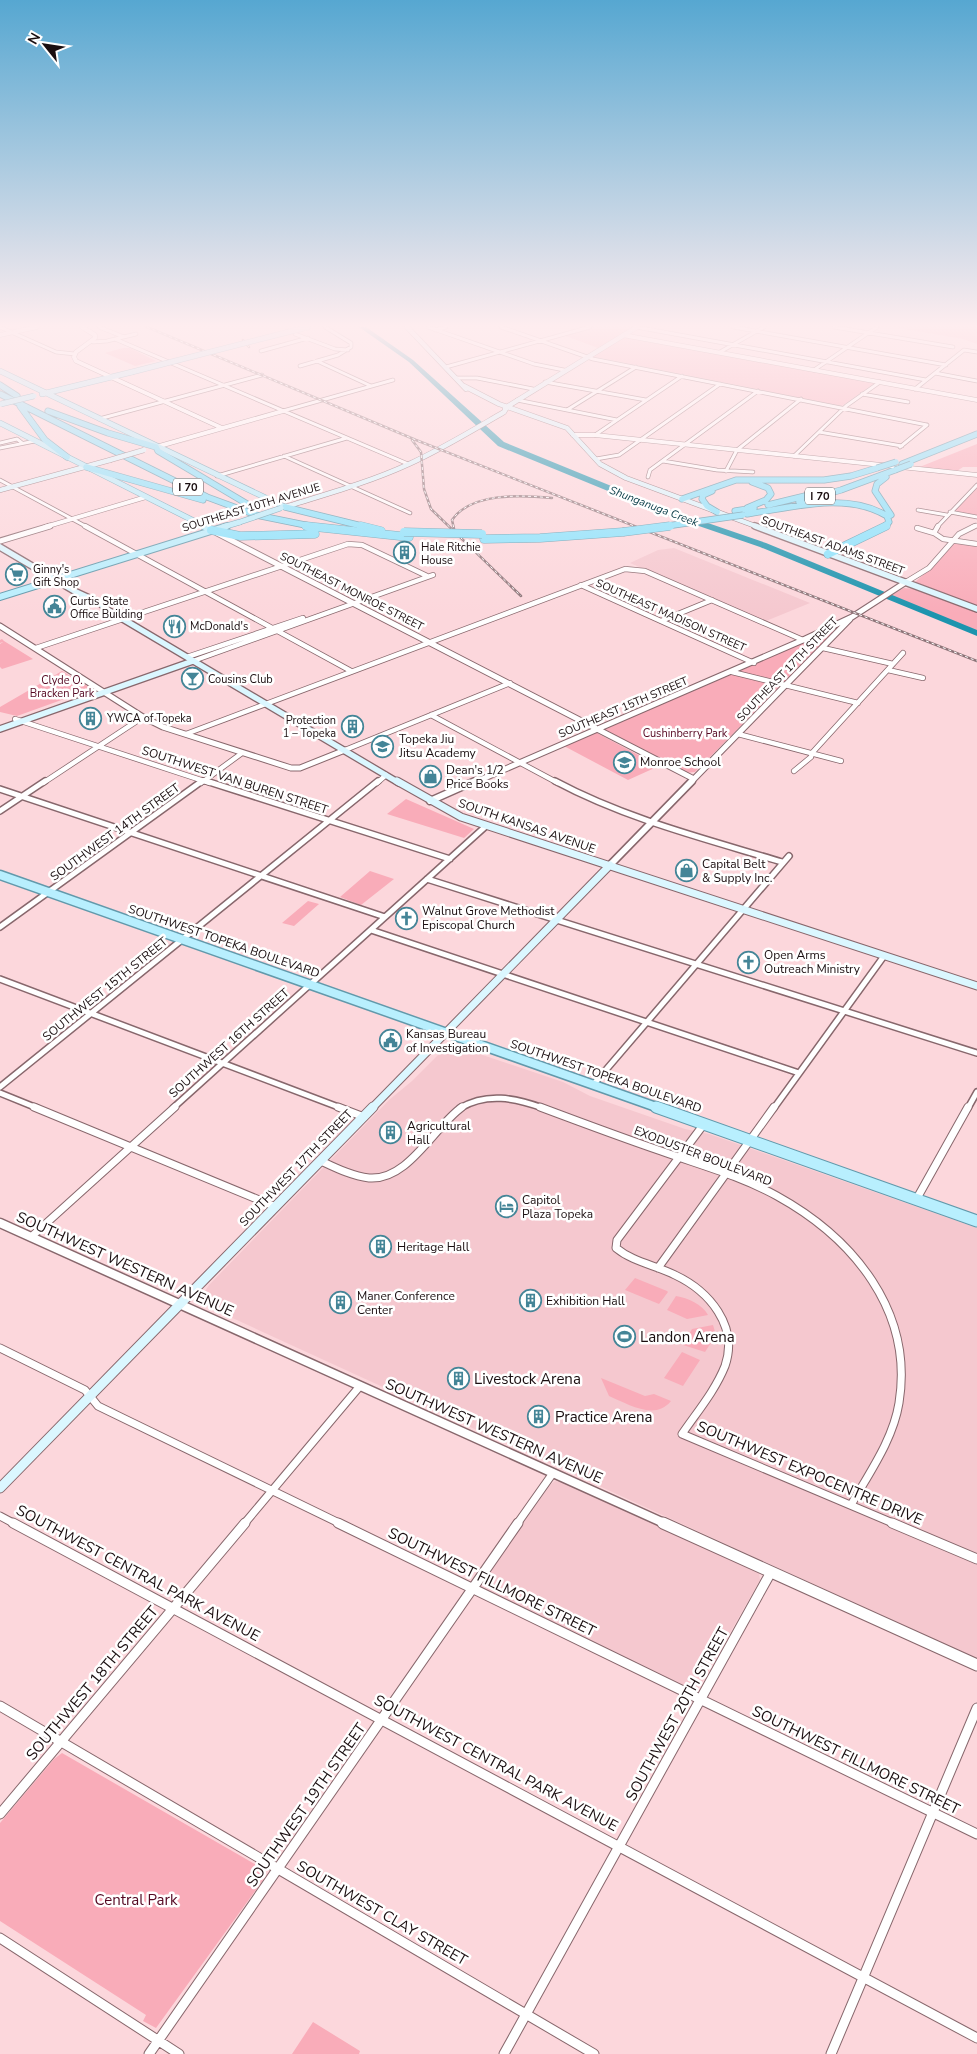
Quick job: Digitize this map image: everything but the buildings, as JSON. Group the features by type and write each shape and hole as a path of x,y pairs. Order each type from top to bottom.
{"highway":[{"path":"32,423 44,440 67,457"},
{"name":"I 70","path":"58,423 207,497 246,512 314,528 390,536 540,538 623,532 687,524 827,494 977,434"},
{"name":"I 70","path":"72,423 212,492 254,508 309,522 406,535"},
{"path":"82,423 156,446 158,450 227,495 254,508"},
{"name":"I 70","path":"483,536 615,528 742,513 806,496 898,465 910,464 977,439"},
{"path":"684,500 736,480 824,480 898,465"},
{"path":"828,554 891,526 893,519 876,496 875,489 877,484 898,465"},
{"path":"86,467 246,512"},
{"path":"684,500 742,482 761,484 770,491 770,496 766,500 742,513"},
{"path":"708,492 702,497 702,501 717,512"},
{"path":"742,513 842,503 870,507 886,516 889,522 885,527 831,550 828,554"},
{"path":"283,508 381,531"},
{"path":"211,530 240,536 294,533 378,538 390,536"}],"main road":[{"name":"SOUTHEAST MONROE STREET","path":"0,423 211,530"},
{"path":"107,423 283,508"},
{"name":"SOUTHEAST 10TH AVENUE","path":"55,579 352,486 408,464 481,423"},
{"path":"542,423 574,435"},
{"name":"SOUTHEAST ADAMS STREET","path":"574,435 596,460 620,475 977,609"},
{"path":"0,490 156,446"},
{"name":"SOUTH KANSAS AVENUE","path":"0,547 76,592 79,597 106,609 430,801 461,816 486,826 977,986"},
{"path":"0,597 55,579"},
{"path":"0,724 17,720 190,659"},
{"path":"0,729 17,720"},
{"name":"SOUTHWEST 17TH STREET","path":"0,1488 610,866"},
{"name":"SOUTHWEST TOPEKA BOULEVARD","path":"0,875 977,1221"}],"street":[{"path":"211,423 222,428"},
{"path":"156,446 240,423"},
{"path":"311,423 408,464"},
{"path":"595,435 613,423"},
{"path":"596,460 617,456 663,423"},
{"path":"648,477 650,470 715,423"},
{"path":"726,471 737,450 771,423"},
{"path":"794,456 830,423"},
{"path":"820,432 901,447 927,425 916,423"},
{"path":"574,435 640,439 977,475"},
{"path":"217,476 347,438"},
{"path":"0,443 17,439 22,442"},
{"path":"0,448 22,442 35,441"},
{"path":"284,456 410,513"},
{"path":"663,461 726,471 753,472"},
{"path":"0,480 351,671"},
{"path":"934,533 935,529 950,512 977,485"},
{"path":"0,540 146,497"},
{"path":"918,510 947,516"},
{"path":"950,512 977,517"},
{"name":"SOUTHEAST 15TH STREET","path":"430,801 754,663 852,617 930,566 964,530 977,525"},
{"path":"917,528 934,533 940,538 977,544"},
{"name":"SOUTHEAST MONROE STREET","path":"211,530 694,779"},
{"path":"36,648 350,544 362,545 427,576"},
{"path":"186,734 629,568 645,571 803,640"},
{"path":"190,659 278,631 433,575"},
{"name":"SOUTHEAST MADISON STREET","path":"580,585 754,663"},
{"path":"660,621 712,600"},
{"path":"190,659 273,627 320,615"},
{"name":"SOUTHEAST 17TH STREET","path":"610,866 852,617"},
{"path":"0,626 60,663 65,669 157,725 297,769 510,683"},
{"name":"SOUTHEAST 15TH STREET","path":"824,630 840,630"},
{"path":"823,648 893,664"},
{"path":"794,771 812,757 812,753 903,653"},
{"path":"888,670 923,678"},
{"path":"732,672 858,703"},
{"path":"431,715 579,794 652,822 782,862"},
{"path":"0,811 143,717"},
{"name":"SOUTHWEST VAN BUREN STREET","path":"17,720 450,859"},
{"path":"738,734 842,761"},
{"name":"SOUTHWEST 14TH STREET","path":"0,927 242,753"},
{"name":"SOUTHWEST 15TH STREET","path":"0,1087 386,775"},
{"path":"0,789 385,917"},
{"name":"SOUTHWEST 16TH STREET","path":"31,1236 486,826"},
{"path":"593,1085 789,856"},
{"path":"428,879 977,1053"},
{"path":"370,930 799,1073"},
{"path":"658,1268 884,956"},
{"path":"0,979 364,1117"},
{"path":"916,1200 977,1092"},
{"path":"0,1093 276,1207"},
{"name":"EXODUSTER BOULEVARD","path":"321,1161 362,1177 378,1178 391,1175 404,1168 461,1107 479,1098 496,1096 526,1102 726,1174 777,1196 803,1212 828,1229 868,1271 892,1315 899,1341 902,1362 898,1405 888,1436 851,1505"},
{"name":"SOUTHWEST EXPOCENTRE DRIVE","path":"704,1124 616,1240 616,1248 618,1250 691,1284 707,1296 721,1314 729,1344 724,1368 682,1434 977,1559"},
{"name":"SOUTHWEST WESTERN AVENUE","path":"0,1223 977,1665"},
{"name":"SOUTHWEST FILLMORE STREET","path":"0,1348 85,1390 98,1406 977,1834"},
{"name":"SOUTHWEST 18TH STREET","path":"0,1814 360,1386"},
{"name":"SOUTHWEST 19TH STREET","path":"149,2054 553,1473"},
{"name":"SOUTHWEST CENTRAL PARK AVENUE","path":"0,1516 977,2038"},
{"name":"SOUTHWEST 20TH STREET","path":"504,2054 618,1845 702,1700 771,1572"},
{"name":"SOUTHWEST CLAY STREET","path":"0,1706 594,2054"},
{"path":"831,2054 977,1708"},
{"path":"0,1938 179,2054"}],"shaded area":[{"path":"674,548 810,603 766,621 630,563 658,550"},
{"path":"453,1045 563,1082 590,1096 685,1129 709,1134 977,1228 977,1659 204,1305 202,1296 209,1285 389,1100 412,1081 444,1049"},
{"path":"555,1481 568,1484 759,1573 760,1580 697,1691 687,1689 484,1590 481,1586 550,1485"}],"green space":[{"path":"977,444 977,467 963,467 957,471 917,468"},
{"path":"977,488 977,516 954,511 954,510"},
{"path":"956,543 977,545 977,606 915,582"},
{"path":"904,588 916,589 977,612 977,631 890,596"},
{"name":"Cushinberry Park","path":"828,631 834,632 695,772 685,773 602,729 733,674"},
{"path":"2,639 33,659 2,669 0,667 0,644 3,642 0,643 0,640"},
{"name":"Clyde O. Bracken Park","path":"62,671 92,689 17,716 0,712 0,707"},
{"path":"595,732 659,766 628,780 564,746"},
{"path":"406,799 474,829 464,838 387,814"},
{"path":"370,871 394,879 361,905 340,897"},
{"path":"308,901 319,904 294,926 282,923"},
{"path":"635,1278 668,1292 659,1304 625,1290"},
{"path":"676,1296 694,1302 708,1315 687,1319 667,1310"},
{"path":"713,1325 716,1335 705,1352 683,1345 692,1329"},
{"path":"682,1352 700,1360 683,1386 664,1378"},
{"path":"601,1378 645,1396 654,1394 671,1401 665,1407 657,1410 641,1409 609,1396"},
{"name":"Central Park","path":"62,1753 258,1866 265,1872 263,1880 156,2028 143,2021 146,2015 0,1921 0,1823 54,1759"},
{"path":"313,2022 360,2051 359,2054 292,2054"}],"waterway":[{"name":"Shunganuga Creek","path":"478,423 501,444 667,512 763,545 977,633"}],"railway":[{"path":"375,423 977,661"},
{"path":"412,440 421,452 424,489 431,509 455,532"},
{"path":"455,532 452,520 471,504 498,497 526,496 552,498"},
{"path":"455,532 521,596"}],"place":[{"name":"Hale Ritchie House","path":"405,553"},
{"name":"Ginny's Gift Shop","path":"17,575"},
{"name":"Curtis State Office Building","path":"54,607"},
{"name":"McDonald's","path":"174,626"},
{"name":"Cousins Club","path":"192,679"},
{"name":"YWCA of Topeka","path":"91,718"},
{"name":"Protection 1 – Topeka","path":"352,726"},
{"name":"Topeka Jiu Jitsu Academy","path":"383,746"},
{"name":"Monroe School","path":"624,762"},
{"name":"Dean's 1/2 Price Books","path":"430,777"},
{"name":"Capital Belt & Supply Inc.","path":"686,871"},
{"name":"Walnut Grove Methodist Episcopal Church","path":"406,918"},
{"name":"Open Arms Outreach Ministry","path":"748,962"},
{"name":"Kansas Bureau of Investigation","path":"390,1041"},
{"name":"Agricultural Hall","path":"391,1133"},
{"name":"Capitol Plaza Topeka","path":"506,1207"},
{"name":"Heritage Hall","path":"381,1247"},
{"name":"Exhibition Hall","path":"530,1301"},
{"name":"Maner Conference Center","path":"341,1303"},
{"name":"Landon Arena","path":"624,1337"},
{"name":"Livestock Arena","path":"458,1379"},
{"name":"Practice Arena","path":"539,1417"}]}
